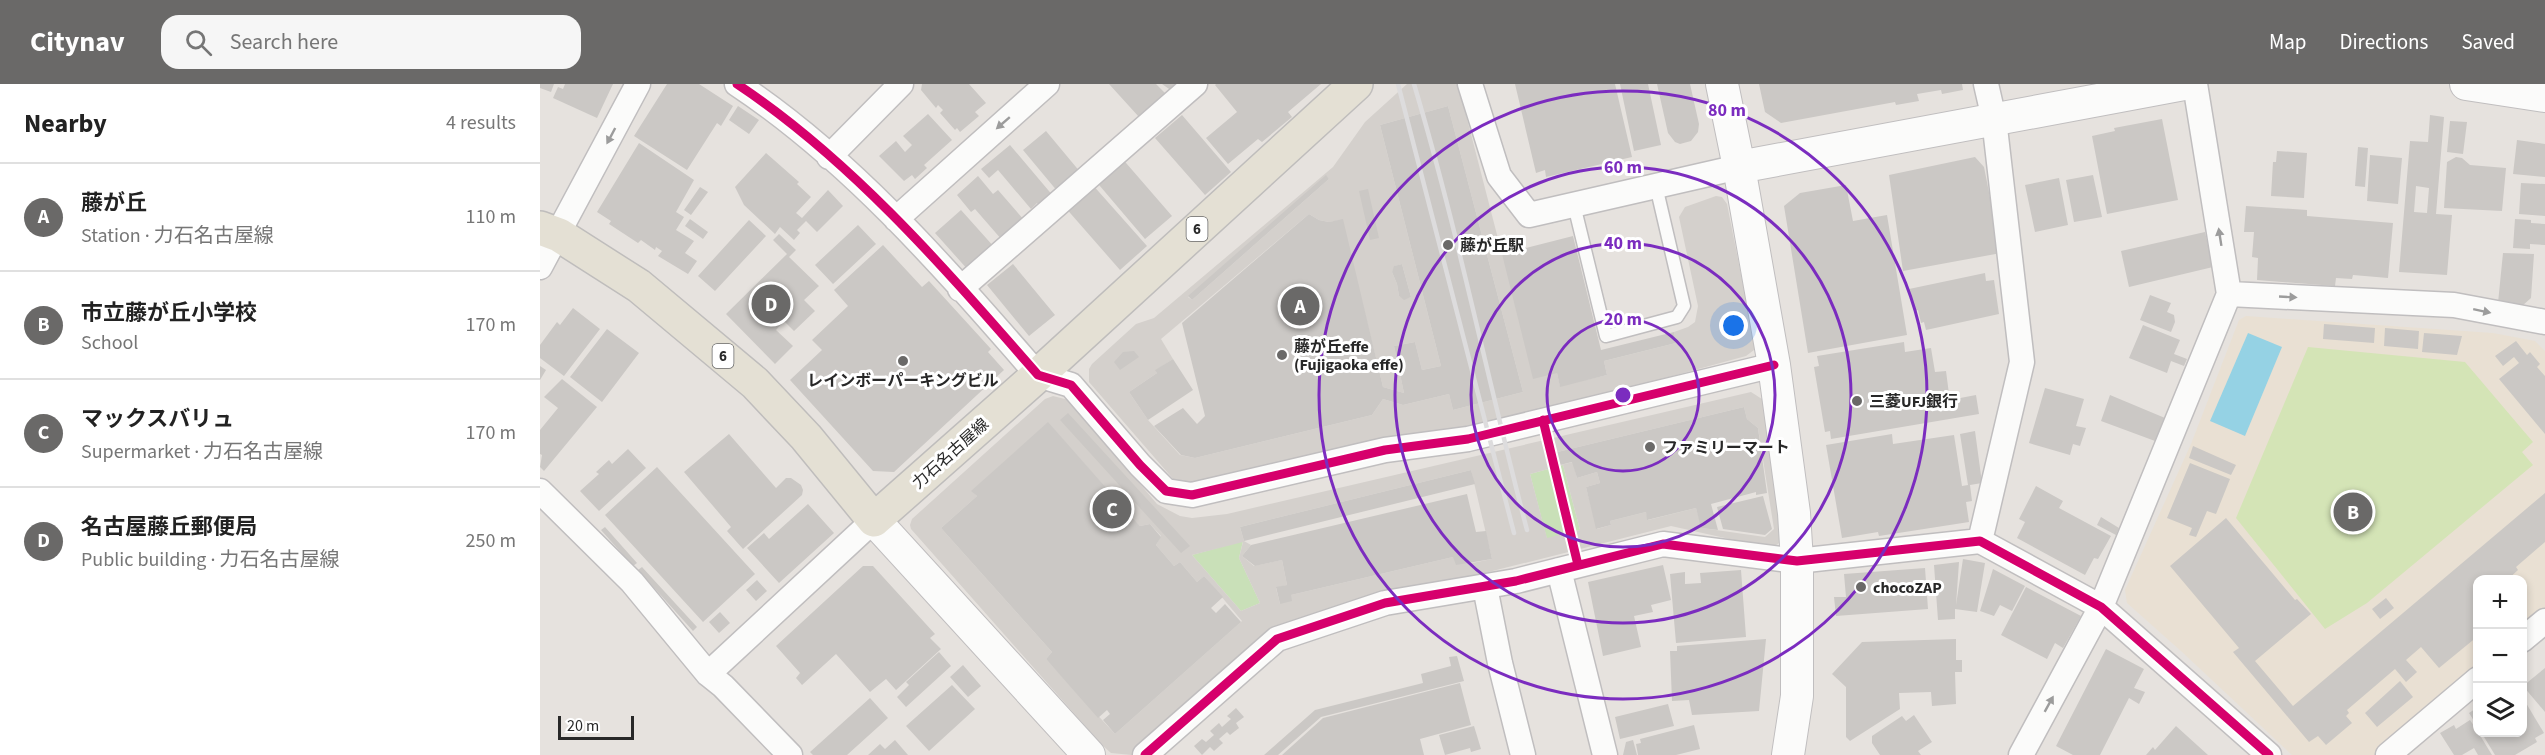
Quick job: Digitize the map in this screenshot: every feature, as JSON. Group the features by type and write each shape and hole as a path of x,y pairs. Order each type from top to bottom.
{"main road":[{"name":"力石名古屋線","path":"874,520 1038,375 1356,84"},
{"name":"6","path":"549,232 639,286 755,383 806,437 874,520"}],"street":[{"path":"540,267 549,232 639,84"},
{"path":"829,157 901,84"},
{"path":"896,219 1047,84"},
{"path":"960,289 1195,84"},
{"path":"1470,84 1499,176 1529,215 1740,167 2184,84"},
{"path":"1722,84 1740,167 1774,365 1794,513 1797,561 1797,696 1788,755"},
{"path":"1980,541 2022,362 1994,119 1986,84"},
{"path":"2021,755 2101,607 2229,294 2194,84"},
{"path":"2466,84 2545,96"},
{"path":"749,87 896,219 1038,375 1071,385 1155,482 1166,491 1192,495 1385,450 1468,439 1774,365"},
{"path":"2229,294 2454,305 2545,322"},
{"path":"540,491 632,582 708,674 723,686 790,755"},
{"path":"708,674 874,520 1089,755"},
{"path":"1145,755 1277,639 1385,603 1485,587 1663,544 1797,561 1980,541 2101,607 2269,755"},
{"path":"1569,568 1605,755"},
{"path":"1485,587 1500,663 1523,755"},
{"path":"2527,637 2545,621"},
{"path":"2388,755 2473,683"}],"lane":[{"path":"1574,205 1606,336 1677,317 1684,306 1656,186"}],"path":[{"path":"1543,420 1569,568"}],"shaded area":[{"path":"1407,84 1458,84 1502,254 1557,373 1560,386 1607,375 1604,361 1676,343 1674,332 1695,322 1698,306 1679,217 1685,207 1716,196 1722,197 1727,204 1755,345 1754,350 1746,356 1463,433 1193,487 1174,480 1089,382 1089,369 1136,324 1154,318 1333,167 1365,122","holes":["1448,106 1523,392 1453,410 1449,394 1403,405 1383,399 1372,415 1195,458 1180,455 1148,420 1129,392 1173,359 1161,339 1309,214 1319,220 1329,222 1342,220 1383,387 1404,393 1394,346 1415,342 1422,370 1441,366 1380,125","1326,176 1329,179 1192,300 1188,297","1402,264 1411,297 1404,299 1399,296 1392,272 1395,266"]},
{"path":"2246,316 2493,333 2535,341 2545,351 2545,608 2527,624 2527,575 2473,575 2473,669 2375,755 2292,755 2127,603 2125,590 2191,444 2239,320"},
{"path":"1751,392 1765,401 1784,537 1770,548 1671,526 1283,624 1273,630 1132,755 1111,753 1102,745 911,529 910,525 912,519 1045,399 1053,396 1069,400 1157,504 1180,516 1192,518 1227,514","holes":["1744,407 1747,419 1758,428 1774,529 1765,537 1702,528 1696,508 1648,520 1646,512 1610,521 1611,525 1597,529 1586,487 1600,483 1597,472 1577,478 1573,462 1548,468 1545,455","1048,423 1140,526 1150,524 1161,536 1156,545 1174,566 1180,562 1197,582 1204,576 1242,621 1115,734 1046,659 1052,652 941,528 977,496 972,491","1563,465 1580,530 1547,538 1530,474","1471,470 1492,559 1472,563 1453,557 1291,595 1280,604 1276,588 1287,585 1282,560 1254,566 1242,556 1251,545 1244,541 1240,527","1243,542 1239,558 1260,603 1241,611 1192,555"]}],"green space":[{"path":"2308,347 2465,362 2533,442 2522,452 2533,465 2367,603 2325,629 2236,518"},
{"path":"1563,465 1580,530 1547,539 1530,474"},
{"path":"1243,541 1239,558 1260,603 1241,611 1192,555"}],"water":[{"path":"2248,333 2282,347 2245,436 2210,421"}],"building":[{"path":"540,84 554,84 551,92 540,88"},
{"path":"565,84 613,84 597,118 553,98 558,87 563,89"},
{"path":"667,84 699,84 733,106 721,126 717,123 687,170 634,136"},
{"path":"922,84 969,84 986,103 975,112 979,116 960,132 957,128 955,130 940,113 943,110 938,105 936,108 921,90"},
{"path":"1109,84 1156,84 1165,93 1139,117"},
{"path":"1162,84 1180,84 1172,91"},
{"path":"1216,84 1321,84 1288,112 1292,117 1262,142 1258,139 1228,164 1206,138 1237,112"},
{"path":"1515,84 1615,84 1632,157 1546,177 1545,170 1536,173"},
{"path":"1620,84 1648,84 1661,145 1634,151"},
{"path":"1657,84 1690,84 1699,124 1698,132 1691,141 1680,144 1675,142 1668,133"},
{"path":"1759,84 1962,84 1963,90 1942,94 1941,90 1917,94 1919,101 1896,105 1895,102 1781,123 1765,112"},
{"path":"738,106 759,120 749,134 729,120"},
{"path":"1448,106 1523,392 1453,410 1449,394 1403,405 1383,399 1372,415 1195,458 1181,455 1154,426 1183,408 1197,424 1205,416 1182,323 1309,214 1319,220 1329,222 1343,219 1383,387 1404,393 1394,346 1415,342 1422,370 1441,366 1380,125"},
{"path":"928,114 952,140 924,165 927,168 915,179 912,175 904,181 879,156 896,141 905,152 912,145 903,136"},
{"path":"1182,115 1231,172 1205,195 1155,138"},
{"path":"2430,115 2444,117 2436,214 2452,215 2447,275 2399,272 2410,141 2428,142","holes":["2416,186 2429,188 2427,213 2414,212"]},
{"path":"2162,119 2178,200 2107,214 2092,136 2115,131 2114,128"},
{"path":"2450,121 2467,122 2463,154 2447,152"},
{"path":"1046,131 1081,173 1058,192 1023,150"},
{"path":"2517,140 2545,144 2545,177 2513,174"},
{"path":"639,143 694,180 676,212 684,217 676,230 694,241 685,253 697,261 688,274 658,256 662,251 656,247 655,250 641,240 638,243 609,224 611,221 597,212"},
{"path":"1010,145 1054,197 1041,208 1037,203 1031,209 998,170 989,178 981,169"},
{"path":"2358,147 2368,148 2365,187 2355,186"},
{"path":"2277,151 2307,153 2304,198 2271,196 2273,162 2276,162"},
{"path":"766,153 799,182 797,184 811,197 796,213 802,218 828,190 843,206 817,232 806,221 797,230 800,233 794,240 780,227 775,234 744,205 735,187"},
{"path":"2370,155 2402,158 2398,204 2367,201"},
{"path":"1120,156 1172,216 1145,239 1094,179"},
{"path":"1975,157 1984,167 2001,253 1903,271 1889,175"},
{"path":"2456,157 2462,158 2470,165 2506,168 2502,211 2444,208 2447,162"},
{"path":"1326,175 1329,179 1192,300 1188,296"},
{"path":"2093,175 2102,217 2074,222 2066,180"},
{"path":"978,176 993,194 998,190 1024,220 1002,240 975,209 971,212 957,195"},
{"path":"2059,178 2068,225 2035,232 2025,185"},
{"path":"1091,183 1147,246 1120,270 1064,206"},
{"path":"2521,183 2545,184 2545,216 2519,214"},
{"path":"1846,185 1853,221 1887,215 1907,335 1808,353 1784,206 1800,193"},
{"path":"700,187 708,192 691,215 684,210"},
{"path":"1368,189 1379,238 1370,240 1359,191"},
{"path":"2246,206 2307,210 2307,216 2393,223 2388,278 2353,275 2352,279 2336,278 2335,286 2257,280 2258,258 2252,257 2254,232 2244,232"},
{"path":"961,210 995,248 969,271 935,233"},
{"path":"690,219 708,232 703,239 685,226"},
{"path":"2515,219 2545,224 2545,245 2530,244 2530,249 2513,248"},
{"path":"749,220 766,236 715,291 698,276"},
{"path":"858,225 876,244 833,284 815,265"},
{"path":"2205,232 2213,267 2129,287 2121,251"},
{"path":"779,234 796,250 789,257 819,286 804,300 815,311 794,331 784,321 776,330 793,346 775,364 726,314 787,254 773,240"},
{"path":"1573,236 1601,350 1674,332 1676,343 1604,361 1607,375 1560,387 1557,373 1533,379 1502,254"},
{"name":"レインボーパーキングビル","path":"883,245 922,287 929,281 991,349 988,352 1004,370 894,472 873,471 790,380 822,350 812,340 848,306 834,290"},
{"path":"2503,253 2534,254 2531,298 2522,306 2498,303"},
{"path":"1013,264 1055,315 1029,336 987,285"},
{"path":"1402,264 1411,297 1404,300 1399,296 1392,272 1394,266"},
{"path":"1985,273 1986,281 1994,280 1999,314 1926,330 1924,322 1921,323 1918,310 1914,311 1909,289"},
{"path":"2150,295 2171,303 2167,312 2174,315 2175,322 2171,332 2140,320"},
{"path":"573,308 600,329 564,376 540,358 540,345 557,322 560,325"},
{"path":"2324,324 2375,328 2374,343 2323,339"},
{"path":"2143,325 2180,340 2174,354 2187,359 2184,366 2171,361 2167,373 2129,358"},
{"path":"2385,328 2419,331 2418,349 2384,346"},
{"path":"607,329 639,353 602,402 570,377"},
{"path":"2424,333 2462,336 2457,355 2422,352"},
{"path":"2516,341 2527,355 2530,352 2540,364 2537,367 2545,376 2545,434 2499,379 2519,363 2514,357 2503,366 2495,356"},
{"path":"1904,342 1905,352 1931,348 1935,372 1946,371 1949,394 1955,399 1976,395 1979,414 1831,439 1830,431 1825,432 1814,367 1819,366 1817,356"},
{"path":"1134,351 1139,357 1120,370 1114,362 1123,352"},
{"path":"1173,359 1193,390 1148,420 1129,392 1157,373 1155,370"},
{"path":"540,366 546,370 540,380"},
{"path":"562,379 597,407 544,471 540,467 542,455 540,454 540,430 558,408 544,397"},
{"path":"2045,388 2084,399 2076,426 2086,428 2080,446 2073,444 2070,455 2029,443"},
{"path":"2110,395 2165,418 2155,441 2101,421"},
{"path":"1744,407 1747,419 1758,428 1767,493 1756,495 1756,492 1711,504 1718,530 1701,528 1696,508 1647,520 1646,512 1610,521 1611,525 1596,529 1586,487 1600,483 1597,472 1577,478 1572,462 1548,468 1545,455"},
{"path":"1068,413 1190,546 1181,553 1060,420"},
{"path":"1048,422 1140,526 1150,524 1161,537 1156,545 1174,566 1180,562 1197,582 1204,576 1223,597 1211,608 1216,613 1225,604 1241,622 1115,734 1103,720 1110,714 1107,710 1098,718 1046,659 1052,652 941,528 977,496 971,491"},
{"path":"1975,431 1982,483 1970,485 1972,501 1966,502 1969,522 1879,536 1878,532 1842,538 1826,445 1892,434 1893,444 1954,435 1962,486 1968,485 1960,434"},
{"path":"729,434 776,488 786,478 791,478 801,485 803,490 802,495 743,549 727,531 731,527 684,472"},
{"path":"2193,446 2236,465 2231,475 2189,458"},
{"path":"628,449 646,468 599,511 580,491 599,474 596,472 609,460 612,464"},
{"path":"2190,463 2230,479 2216,514 2207,511 2196,537 2189,535 2192,528 2167,518"},
{"path":"657,467 755,574 703,622 605,515"},
{"path":"1471,470 1475,484 1244,541 1240,527"},
{"path":"2036,486 2063,501 2059,508 2111,536 2098,559 2094,558 2085,575 2017,538 2025,522 2019,519"},
{"path":"2545,493 2545,542 2516,567 2518,570 2512,575 2473,575 2473,640 2439,668 2421,647 2406,660 2417,672 2406,682 2395,669 2347,710 2349,713 2346,716 2352,723 2326,745 2318,736 2309,742 2233,652 2239,648 2170,566 2226,518 2295,600 2297,599 2311,614 2255,661 2293,706"},
{"path":"1467,494 1476,532 1486,531 1492,559 1456,565 1453,557 1291,595 1292,601 1280,604 1276,587 1287,585 1282,560 1255,566 1242,556 1251,545"},
{"path":"1763,496 1772,529 1765,535 1723,529 1717,507"},
{"path":"808,504 834,533 779,583 747,548 764,533 769,539"},
{"path":"2101,517 2119,528 2116,535 2097,525"},
{"path":"605,527 637,563 633,566 601,530"},
{"path":"1963,559 1985,563 1977,612 1955,609 1955,619 1938,620 1934,565 1959,562 1956,605"},
{"path":"1663,565 1671,600 1651,605 1653,612 1634,616 1641,647 1603,656 1588,582"},
{"path":"863,566 873,566 935,634 930,638 941,649 896,690 886,679 870,692 836,654 802,685 796,678 800,673 776,646"},
{"path":"642,567 697,627 693,631 638,570"},
{"path":"1925,568 1928,609 1836,616 1834,597 1846,597 1844,574"},
{"path":"1993,569 2025,586 2012,611 2000,605 1994,616 1980,611"},
{"path":"1741,570 1746,637 1676,643 1670,574 1685,572 1685,584 1701,583 1700,573"},
{"path":"757,580 767,591 756,601 746,590"},
{"path":"2026,587 2081,616 2063,648 2055,643 2047,659 2001,635"},
{"path":"2386,598 2394,608 2380,619 2372,609"},
{"path":"720,612 730,623 719,633 709,622"},
{"path":"1766,639 1759,711 1692,715 1689,700 1672,701 1670,651 1677,651 1677,646"},
{"path":"1956,639 1956,660 1962,660 1962,672 1955,672 1956,704 1932,706 1931,692 1899,693 1900,709 1850,741 1846,737 1846,687 1832,674 1862,642"},
{"path":"2106,649 2144,669 2134,688 2145,692 2139,704 2129,698 2100,755 2073,755 2056,746"},
{"path":"939,652 951,666 906,707 897,697 909,685 906,682"},
{"path":"1457,656 1464,681 1321,717 1278,755 1264,755 1315,710 1423,683 1421,674 1451,666 1449,657"},
{"path":"963,665 981,686 968,697 950,677"},
{"path":"2545,668 2545,712 2527,691 2527,683"},
{"path":"2400,681 2413,697 2377,727 2365,713"},
{"path":"1460,683 1471,725 1420,739 1424,755 1282,755 1323,718"},
{"path":"952,685 975,709 929,751 906,726"},
{"path":"870,698 888,718 847,755 813,755 810,752"},
{"path":"1668,704 1674,726 1620,739 1615,717"},
{"path":"2527,705 2544,733 2535,738 2537,742 2515,755 2495,755 2484,737 2527,737"},
{"path":"1236,708 1244,717 1236,723 1239,728 1230,735 1227,732 1219,739 1223,743 1214,751 1210,747 1202,755 1194,746 1202,739 1206,742 1214,735 1210,731 1219,723 1222,727 1231,719 1227,716"},
{"path":"1914,715 1932,742 1918,751 1921,755 1880,755 1872,743 1872,736 1902,716 1906,721"},
{"path":"2470,720 2473,725 2473,737 2481,737 2492,755 2478,755 2474,748 2462,755 2454,755 2440,733 2454,725 2456,729"},
{"path":"1694,725 1700,749 1676,755 1638,755 1636,744 1641,743 1640,739"},
{"path":"1474,726 1481,749 1471,752 1470,748 1445,755 1439,735"},
{"path":"2176,726 2208,755 2146,755 2153,747 2155,750"},
{"path":"895,740 908,755 868,755 880,744 885,749"},
{"path":"1633,740 1637,755 1623,755 1626,742"}],"railway":[{"path":"1398,84 1514,533"},
{"path":"1414,84 1445,195 1527,530"}],"cycle path":[{"path":"737,84 780,114 859,182 969,296 1038,375 1071,385 1140,465 1166,491 1192,495 1385,450 1468,439 1774,365"},
{"path":"1543,420 1578,565"},
{"path":"1145,755 1277,639 1385,603 1516,581 1663,544 1797,561 1980,541 2101,607 2269,755"}],"place":[{"name":"藤が丘駅","path":"1448,245"},
{"name":"名古屋藤丘郵便局","path":"771,304"},
{"name":"藤が丘","path":"1300,306"},
{"name":"藤が丘effe (Fujigaoka effe)","path":"1282,355"},
{"name":"レインボーパーキングビル","path":"903,361"},
{"name":"三菱UFJ銀行","path":"1857,401"},
{"name":"ファミリーマート","path":"1650,447"},
{"name":"マックスバリュ","path":"1112,509"},
{"name":"市立藤が丘小学校","path":"2353,512"},
{"name":"chocoZAP","path":"1861,587"}]}
